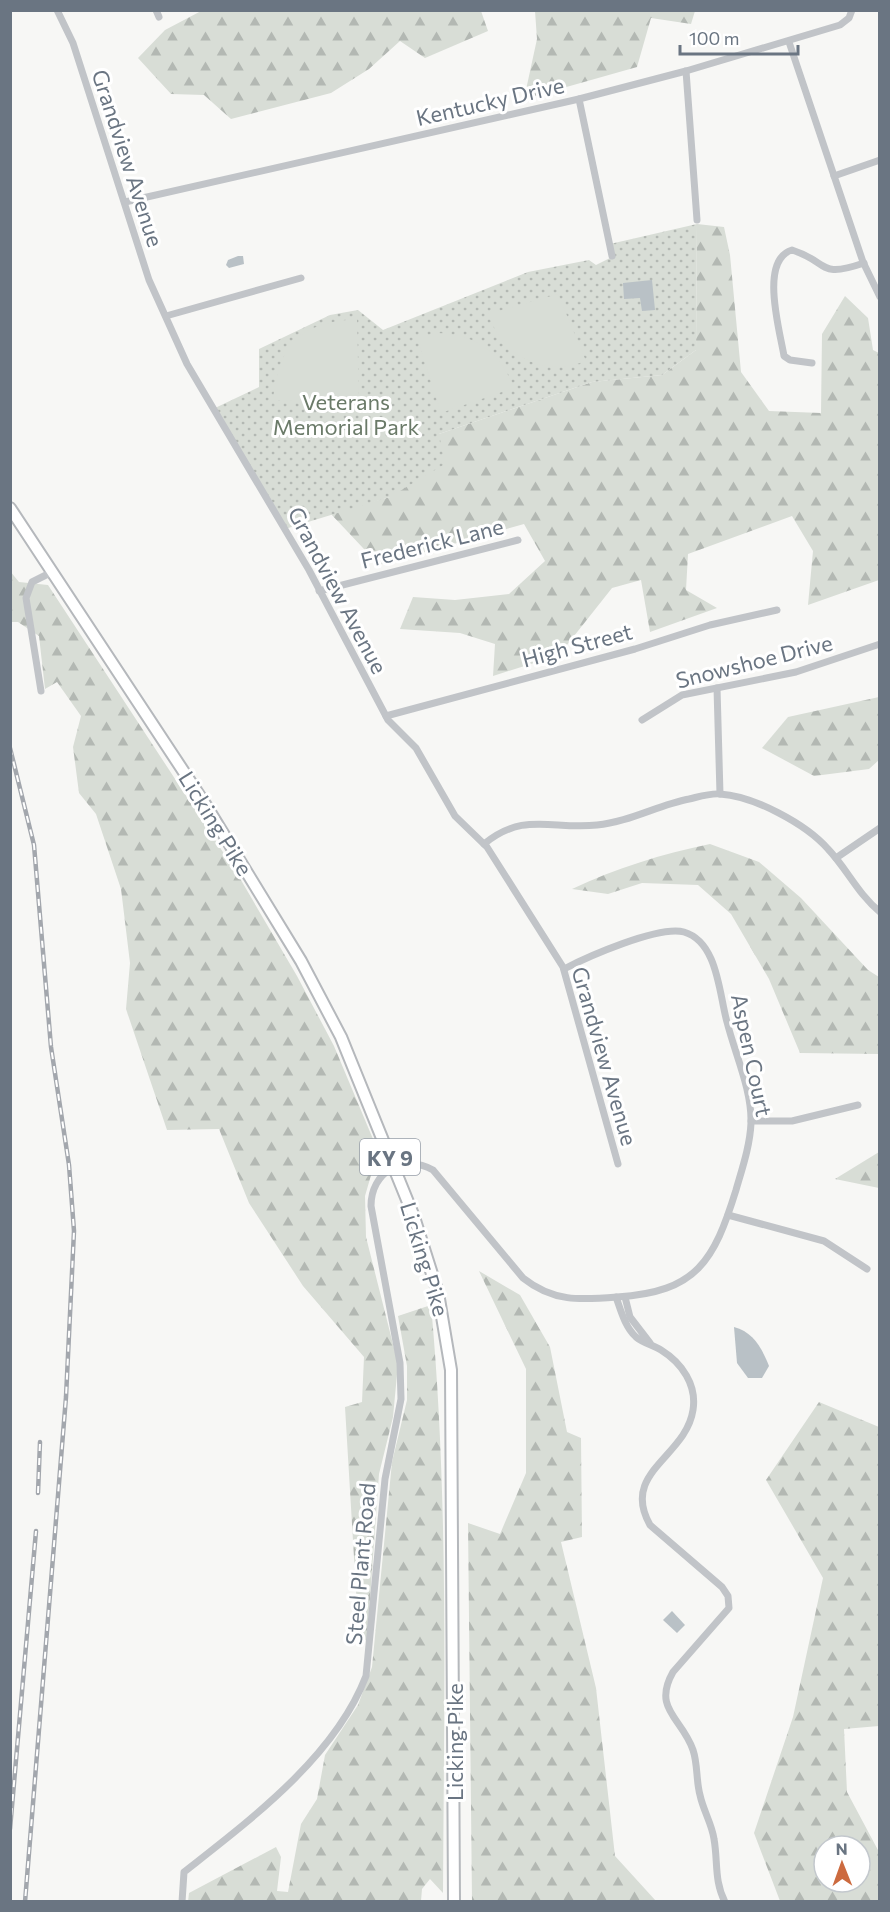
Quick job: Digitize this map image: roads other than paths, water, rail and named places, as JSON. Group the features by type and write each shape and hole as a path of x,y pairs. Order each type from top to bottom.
{"main road":[{"name":"Licking Pike","path":"10,508 205,804 301,961 341,1037 414,1216 438,1293 451,1370 454,1902"}],"street":[{"name":"Grandview Avenue","path":"57,10 73,43 149,280 188,364 319,591 386,716 416,748 455,816 484,844 564,969 618,1164"},
{"name":"Kentucky Drive","path":"124,202 579,99 686,71 840,25 849,18 852,10"},
{"path":"789,42 864,263 879,297"},
{"path":"686,71 697,220"},
{"path":"579,99 612,256"},
{"path":"834,176 879,160"},
{"path":"812,363 790,360 784,356 771,285 780,258 792,250 830,271 840,271 864,263"},
{"path":"166,316 301,278"},
{"name":"Frederick Lane","path":"319,591 518,540"},
{"path":"40,691 26,598 32,582 51,572"},
{"name":"High Street","path":"386,716 635,649 710,625 777,610"},
{"name":"Snowshoe Drive","path":"642,720 682,695 796,672 879,644"},
{"path":"717,688 720,794"},
{"path":"484,844 497,834 518,825 599,825 686,799 720,794 755,804 801,826 820,840 836,858 855,886 879,912"},
{"path":"836,858 879,828"},
{"name":"Aspen Court","path":"394,1168 416,1163 433,1170 523,1278 536,1288 567,1299 643,1295 671,1287 696,1271 717,1246 745,1155 751,1121 744,1083 708,952 697,940 684,932 667,931 622,944 564,969"},
{"path":"751,1121 792,1121 858,1105"},
{"name":"Steel Plant Road","path":"182,1902 184,1872 235,1833 285,1788 340,1725 357,1699 366,1676 386,1479 401,1399 400,1363 373,1217 371,1192 376,1181 394,1168"},
{"path":"728,1215 824,1241 867,1269"},
{"path":"616,1297 629,1330 639,1340 678,1363 689,1379 694,1395 693,1412 685,1432 643,1486 641,1499 643,1513 650,1525 722,1587 728,1596 729,1608 674,1672 667,1684 665,1697 669,1710 692,1749 699,1795 714,1839 717,1882 725,1902"},
{"path":"624,1297 630,1317 651,1345"}],"railway":[{"path":"10,748 34,845 51,1047 69,1165 74,1231 66,1397 25,1902"},
{"path":"38,1493 40,1442"},
{"path":"10,1829 36,1531"}],"park label":[{"name":"Veterans Memorial Park","path":"346,414"}]}
